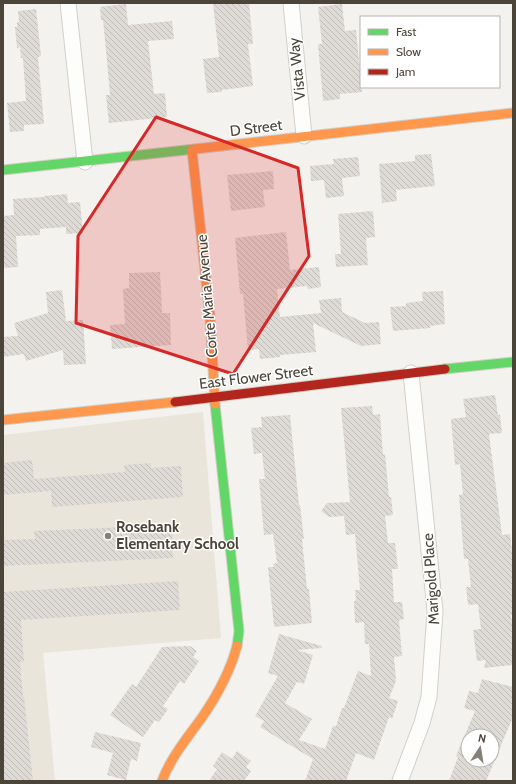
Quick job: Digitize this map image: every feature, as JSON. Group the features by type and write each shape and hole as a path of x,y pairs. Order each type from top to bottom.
{"street":[{"path":"68,3 86,162"},
{"name":"Vista Way","path":"291,3 304,136"},
{"name":"D Street","path":"3,170 86,162 513,113"},
{"name":"Corte Maria Avenue","path":"162,781 170,762 225,682 234,660 239,640 214,396 210,316 192,150"},
{"name":"East Flower Street","path":"3,420 182,401 214,396 513,362"},
{"name":"Marigold Place","path":"400,781 422,723 429,697 435,612 411,373"}],"highlighted area":[{"path":"156,117 298,168 309,256 233,374 76,323 78,236"}],"shaded area":[{"name":"Rosebank Elementary School","path":"203,412 221,638 43,653 55,781 3,781 3,435"}],"building":[{"path":"213,3 249,3 253,44 248,44 253,86 222,90 222,92 207,93 203,59 219,57"},
{"path":"126,4 128,25 172,21 174,39 148,41 154,94 165,93 167,117 109,123 106,95 110,95 103,20 101,20 100,7"},
{"path":"342,4 345,31 356,30 360,88 362,88 362,92 340,94 340,99 323,101 318,44 322,44 318,7"},
{"path":"36,9 41,56 38,57 44,124 24,125 24,131 10,132 7,103 26,101 23,58 21,58 20,47 17,48 15,27 17,27 17,22 19,22 18,11"},
{"path":"431,154 435,186 396,190 397,201 382,203 379,164 415,161 415,155"},
{"path":"358,157 360,176 342,178 344,196 326,198 324,180 311,181 310,166 334,164 333,159"},
{"path":"273,171 274,189 263,190 265,207 231,211 227,175"},
{"path":"67,194 68,203 80,202 83,233 66,234 66,227 40,229 40,235 16,236 18,267 3,268 3,216 14,215 13,199"},
{"path":"373,211 375,237 366,238 368,265 336,267 335,254 341,254 338,214"},
{"path":"286,232 290,270 319,267 321,287 308,289 307,286 277,289 280,317 321,313 319,300 341,298 342,312 365,323 379,322 381,344 361,346 313,323 316,352 280,355 280,357 260,359 259,349 248,350 243,294 240,294 235,238"},
{"path":"160,272 162,313 170,313 171,345 112,349 110,325 125,324 123,289 129,288 129,273"},
{"path":"62,290 66,321 83,320 86,364 64,365 63,350 26,361 24,354 3,357 3,337 18,336 14,323 48,313 46,292"},
{"path":"443,291 445,324 430,326 430,328 393,331 390,307 406,306 406,303 423,301 422,292"},
{"path":"495,395 498,415 500,415 502,433 489,434 502,535 510,534 513,562 513,615 511,615 513,630 513,665 484,668 486,660 477,661 473,630 481,629 478,604 468,605 466,587 471,587 468,559 464,559 459,495 463,494 460,464 455,465 451,419 466,417 463,399"},
{"path":"372,406 373,415 380,414 383,455 385,454 389,497 391,497 393,515 385,516 388,543 395,543 398,569 392,569 394,602 402,602 404,619 399,620 402,656 394,657 396,681 389,698 398,701 392,719 389,717 374,760 356,753 346,781 305,781 313,759 260,727 264,721 255,716 278,676 268,673 279,634 322,646 322,648 297,650 313,655 304,684 297,682 285,703 312,719 299,740 325,749 333,726 336,726 358,671 371,676 369,644 365,644 364,622 355,623 355,590 360,590 355,534 346,535 344,516 329,517 321,511 327,503 350,502 341,408"},
{"path":"290,415 304,539 302,539 307,589 309,589 312,623 274,627 268,567 274,567 273,564 277,563 273,534 264,535 259,479 265,479 262,453 254,454 251,428 262,427 261,417"},
{"path":"32,460 34,479 125,472 124,465 151,463 151,468 181,466 183,497 52,507 51,491 3,495 3,463"},
{"path":"172,525 173,558 3,566 3,540 35,539 34,531"},
{"path":"178,581 180,610 21,620 24,662 20,662 33,781 3,781 3,592"},
{"path":"190,646 197,651 193,657 199,661 184,684 180,681 163,706 168,709 159,722 155,720 143,737 110,715 132,684 136,687 162,647"},
{"path":"482,679 513,687 513,717 500,748 500,728 468,728 475,711 464,708 469,691 478,693"},
{"path":"95,732 141,743 137,761 131,759 126,780 107,775 113,753 91,747"},
{"path":"460,747 460,768 491,768 486,781 449,781 458,757 456,756"},
{"path":"237,751 251,761 246,767 251,771 244,781 209,781 217,769 213,766 222,752 232,759"}],"traffic: fast":[{"path":"3,170 195,149"},
{"path":"445,369 513,362"},
{"path":"215,404 239,631 237,646"}],"traffic: slow":[{"path":"195,149 513,113"},
{"path":"192,150 210,316 215,404"},
{"path":"3,420 175,402"},
{"path":"162,781 175,755 219,691 231,665 237,646"}],"traffic: jam":[{"path":"175,402 445,369"}],"place":[{"name":"Rosebank Elementary School","path":"108,536"}]}
